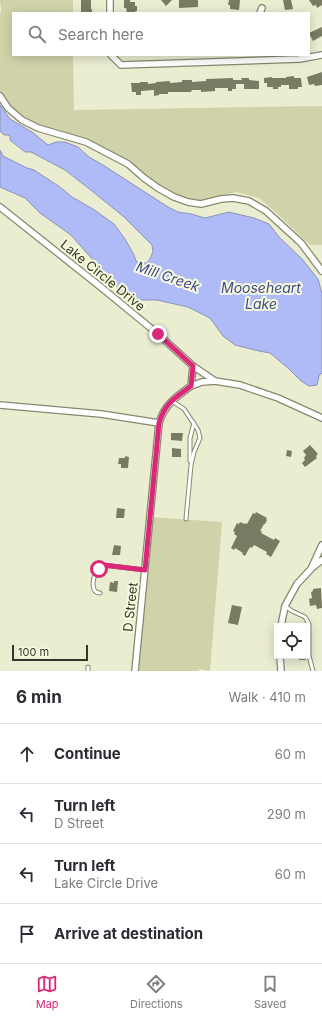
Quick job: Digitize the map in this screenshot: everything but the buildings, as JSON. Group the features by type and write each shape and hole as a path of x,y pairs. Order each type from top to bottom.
{"street":[{"path":"110,0 110,12"},
{"path":"112,56 121,65 258,58 299,59 322,55"},
{"path":"0,96 8,108 22,120 38,128 86,142 128,164 153,185 174,197 188,202 201,204 221,199 233,198 249,201 266,212 301,243 322,271"},
{"name":"Lake Circle Drive","path":"0,207 158,334 193,366 214,380 240,385 278,398 322,418"},
{"path":"193,366 191,386 214,380"},
{"name":"D Street","path":"135,671 159,423 162,414 172,400 191,386"},
{"path":"0,405 101,414 159,423"},
{"path":"311,569 322,545"},
{"path":"282,623 285,606 297,584 322,560"},
{"path":"280,659 281,671"}],"lane":[{"path":"172,400 184,409 198,430 200,438 190,464"},
{"path":"186,519 190,464 190,438 194,423"},
{"path":"100,593 95,592 94,581 96,574 103,565 145,570"},
{"path":"285,606 305,617 308,624 309,656 313,671"}],"green space":[{"path":"0,0 73,0 73,12 12,12 12,56 73,56 74,110 322,106 322,245 310,245 259,198 236,192 208,200 193,201 173,194 155,183 126,161 92,141 58,133 35,124 14,112 0,93"},
{"path":"150,517 222,522 210,671 199,669 199,671 135,671"}],"water":[{"name":"Mooseheart Lake","path":"0,105 10,119 32,132 48,145 56,142 65,142 78,147 89,157 178,212 205,218 229,212 254,218 269,224 279,237 302,259 318,279 322,294 322,373 319,376 317,385 309,386 301,381 270,353 235,345 223,336 210,318 188,307 157,300 141,300 125,296 71,235 40,213 25,198 0,187 0,150 3,156 34,170 114,224 125,239 136,261 142,264 148,262 151,257 153,251 152,245 124,217 65,170 31,152 25,152 10,140 10,136 4,135 0,131"}],"route":[{"path":"99,569 103,565 145,570 159,423 162,414 172,400 191,386 193,366 158,334"}],"water label":[{"name":"Mill Creek","path":"168,276"}]}
